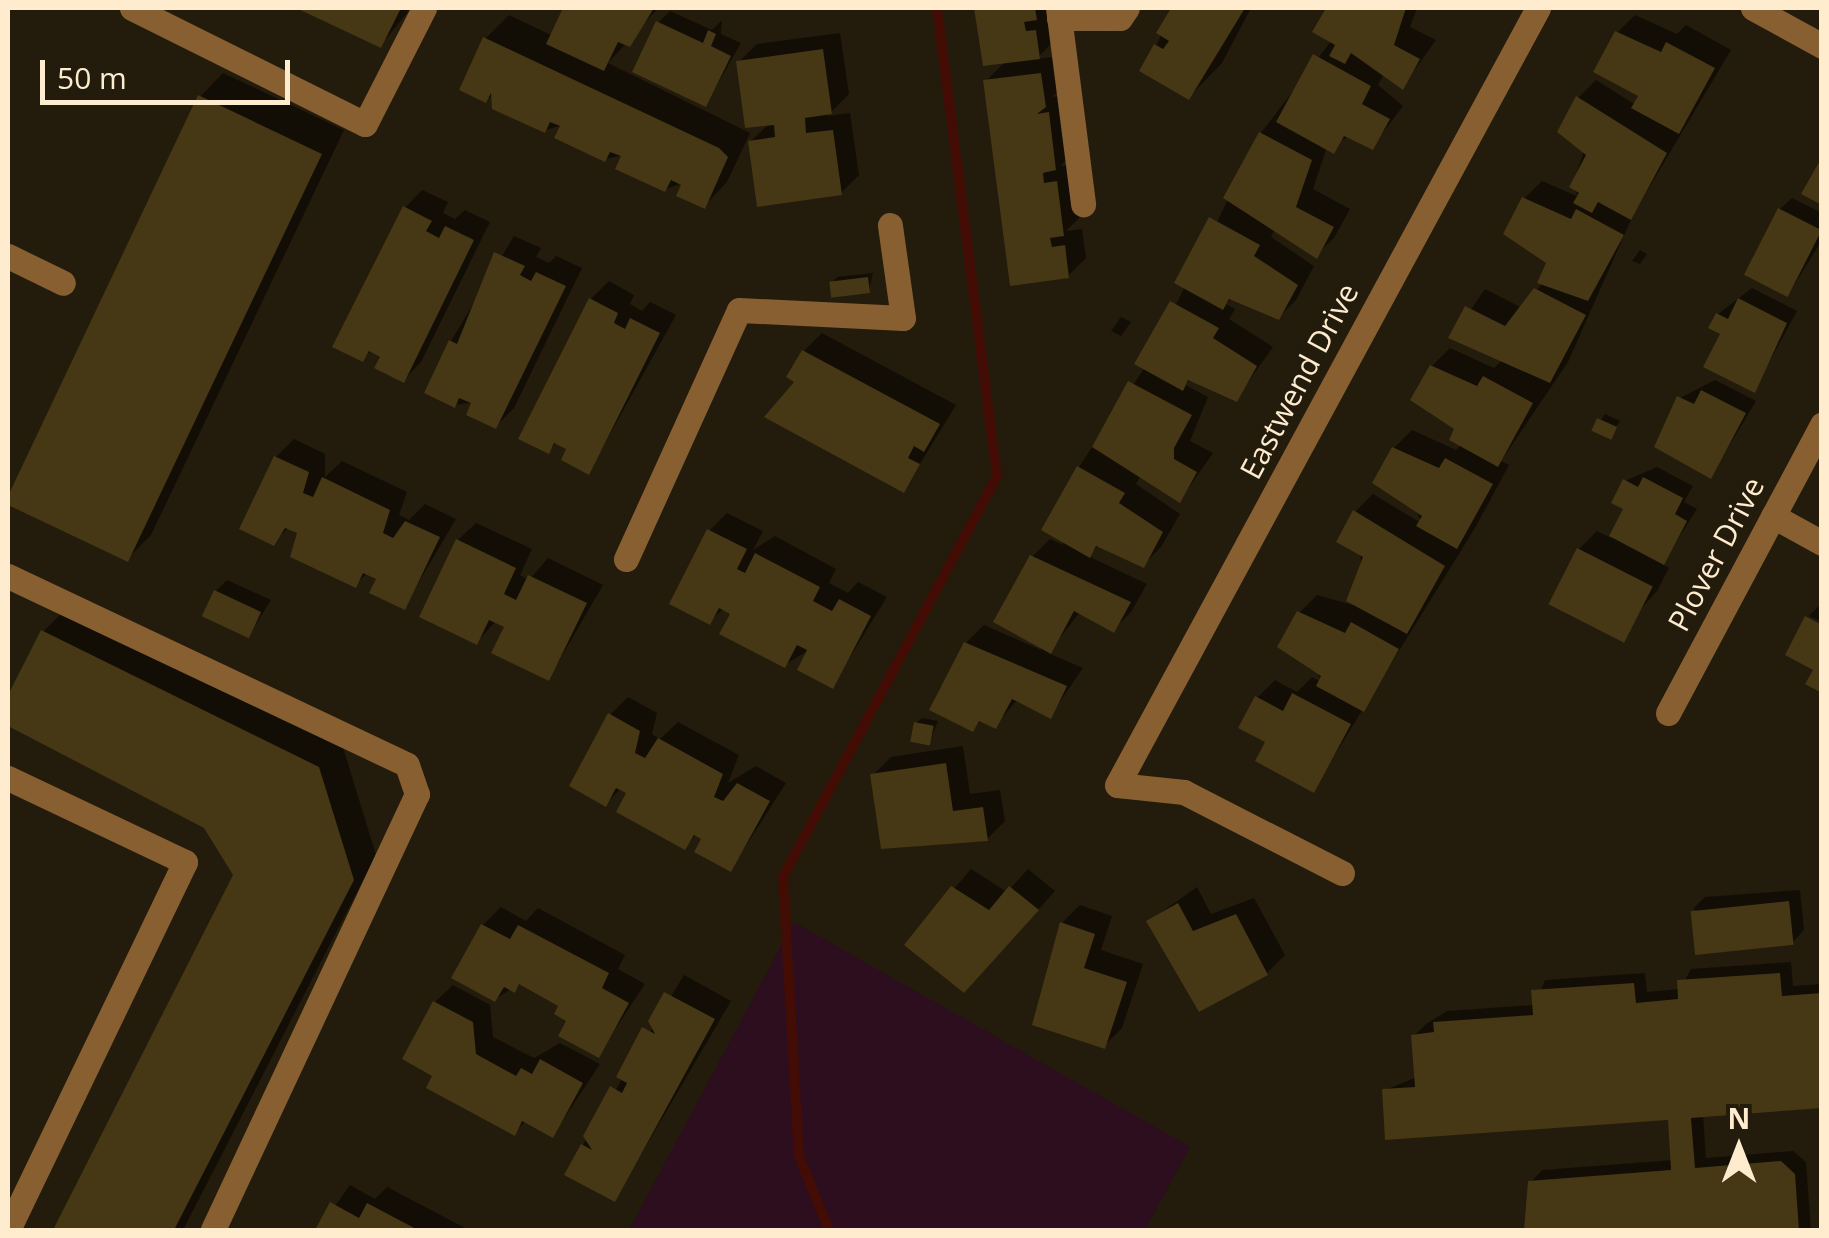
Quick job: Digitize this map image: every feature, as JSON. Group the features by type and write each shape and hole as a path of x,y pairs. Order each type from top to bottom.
{"street":[{"path":"132,8 365,124 424,8"},
{"path":"1083,204 1058,13 1120,18 1127,8"},
{"name":"Eastwend Drive","path":"1342,873 1184,792 1117,784 1538,8"},
{"path":"1753,8 1822,46"},
{"path":"626,559 740,310 903,318 890,225"},
{"path":"8,256 63,284"},
{"name":"Plover Drive","path":"1668,714 1822,424"},
{"path":"1773,516 1822,543"},
{"path":"10,583 407,765 417,794 213,1230"},
{"path":"8,778 185,862 8,1230"}],"shaded area":[{"path":"794,922 1190,1147 1145,1230 629,1230"}],"building":[{"path":"296,8 401,8 381,48"},
{"path":"563,8 654,8 630,47 618,42 604,71 546,44"},
{"path":"974,8 1035,8 1037,20 1024,22 1026,31 1036,30 1040,59 983,66"},
{"path":"1171,8 1245,8 1189,100 1139,71 1154,44 1163,49 1169,41 1156,33"},
{"path":"1326,8 1406,8 1394,45 1420,59 1403,90 1351,53 1345,64 1329,56 1335,45 1312,32"},
{"path":"656,21 703,43 708,30 716,34 711,46 731,56 706,107 632,72"},
{"path":"1615,31 1661,52 1666,42 1715,68 1679,134 1631,108 1638,96 1593,72"},
{"path":"483,37 719,148 728,157 705,209 676,196 681,185 671,180 665,192 615,169 621,156 610,152 605,162 554,138 560,126 550,122 545,133 492,109 491,93 486,103 459,90"},
{"path":"823,49 832,114 805,118 806,133 833,130 842,195 757,207 748,141 775,137 774,125 745,128 736,61"},
{"path":"1313,54 1371,86 1362,104 1390,119 1373,150 1344,136 1334,154 1276,122"},
{"path":"1041,73 1046,107 1037,114 1049,112 1056,170 1043,173 1044,183 1057,181 1064,236 1050,238 1052,247 1065,245 1069,278 1010,286 983,80"},
{"path":"198,95 322,154 128,562 8,505 8,496"},
{"path":"1576,96 1667,153 1631,220 1598,202 1592,213 1573,203 1579,193 1569,187 1586,155 1557,132"},
{"path":"1259,132 1312,160 1296,207 1334,227 1317,259 1223,198"},
{"path":"1822,157 1822,205 1801,194"},
{"path":"1522,197 1571,219 1576,209 1624,235 1588,301 1537,283 1546,263 1503,234"},
{"path":"403,206 432,221 426,231 439,238 445,226 474,240 404,383 374,368 380,357 369,351 363,362 332,347"},
{"path":"1778,208 1822,230 1788,297 1744,275"},
{"path":"1209,217 1260,245 1254,256 1298,285 1279,320 1229,299 1223,310 1174,283"},
{"path":"494,252 525,266 520,275 531,281 536,272 566,286 496,429 466,415 471,403 459,398 455,408 424,393 449,340 457,344"},
{"path":"868,277 870,293 831,298 829,282"},
{"path":"1534,288 1586,315 1550,383 1448,338 1465,306 1505,326"},
{"path":"589,298 618,313 614,323 625,329 630,318 660,333 589,475 561,460 566,449 554,443 549,454 518,439"},
{"path":"1738,298 1787,323 1755,393 1703,367 1720,334 1708,328 1716,313 1728,319"},
{"path":"1170,301 1219,328 1213,338 1257,366 1237,402 1188,380 1183,391 1134,364"},
{"path":"802,350 940,424 924,452 914,446 908,458 920,464 904,493 764,417 794,382 786,377"},
{"path":"1430,365 1477,386 1483,376 1533,403 1498,467 1449,440 1454,429 1410,400"},
{"path":"1128,381 1192,415 1174,448 1174,459 1197,472 1180,503 1092,447"},
{"path":"1701,390 1746,413 1711,479 1654,447 1677,396 1694,404"},
{"path":"1597,418 1617,427 1611,440 1591,431"},
{"path":"1392,447 1439,468 1445,458 1493,484 1457,549 1416,526 1422,516 1372,483"},
{"path":"274,456 309,472 303,493 313,497 322,477 390,510 383,533 393,538 405,521 440,537 405,610 369,593 376,579 363,573 356,588 290,557 297,533 285,528 274,546 239,529"},
{"path":"1077,466 1125,493 1119,503 1163,532 1144,568 1096,546 1090,558 1041,530"},
{"path":"1643,477 1683,498 1675,514 1687,521 1664,565 1609,536 1623,509 1611,503 1623,479 1638,487"},
{"path":"1353,510 1445,566 1407,634 1346,601 1363,557 1336,542"},
{"path":"707,529 747,549 737,569 745,573 755,553 820,587 813,601 832,611 839,599 871,616 833,689 797,670 807,650 797,645 785,668 719,634 730,614 719,608 710,625 669,604"},
{"path":"456,539 516,568 504,594 516,600 528,575 587,603 549,681 491,653 504,627 489,620 477,645 419,617"},
{"path":"1577,548 1653,587 1624,643 1548,604"},
{"path":"1030,555 1131,602 1114,633 1074,611 1051,654 993,622"},
{"path":"214,590 261,612 249,638 202,616"},
{"path":"1297,611 1345,633 1351,622 1399,649 1364,712 1316,686 1321,676 1277,647"},
{"path":"1805,616 1822,625 1822,693 1805,684 1813,670 1785,655"},
{"path":"41,630 319,767 354,880 174,1230 53,1230 233,875 204,828 8,726 8,695"},
{"path":"964,642 1067,686 1051,719 1012,699 996,729 979,721 973,732 929,710"},
{"path":"1292,693 1351,724 1314,793 1255,761 1265,742 1238,728 1255,696 1283,711"},
{"path":"608,713 640,731 635,753 645,758 658,738 723,774 714,797 723,801 737,783 770,801 731,872 694,852 701,839 694,835 685,850 616,812 626,793 616,788 606,807 569,786"},
{"path":"914,722 934,726 930,745 910,742"},
{"path":"946,763 953,811 983,807 988,841 881,849 870,774"},
{"path":"951,886 989,910 1009,886 1039,910 964,993 904,945"},
{"path":"1789,901 1794,945 1695,955 1691,911"},
{"path":"1178,903 1193,931 1236,914 1268,975 1199,1012 1146,921"},
{"path":"1060,922 1095,934 1084,968 1127,982 1105,1049 1032,1025"},
{"path":"481,924 510,939 518,925 609,973 602,988 629,1003 599,1058 558,1036 566,1021 554,1014 558,1006 519,984 515,993 504,987 495,1002 451,978"},
{"path":"1780,973 1782,996 1822,993 1822,1108 1691,1118 1695,1168 1781,1161 1795,1174 1799,1230 1524,1230 1528,1181 1671,1170 1668,1120 1385,1140 1382,1089 1415,1087 1411,1035 1434,1032 1433,1022 1533,1015 1531,990 1634,983 1636,1003 1678,999 1677,980"},
{"path":"664,992 715,1019 615,1202 564,1175 581,1144 592,1150 583,1136 610,1086 622,1093 627,1083 616,1077 642,1027 655,1034 648,1021"},
{"path":"433,1001 473,1022 476,1054 516,1076 521,1068 532,1074 540,1059 583,1083 553,1138 522,1121 515,1136 426,1088 432,1076 402,1059"},
{"path":"330,1202 359,1218 367,1203 418,1230 315,1230"}],"waterway":[{"path":"829,1230 799,1156 783,877 997,476 937,8"}]}
